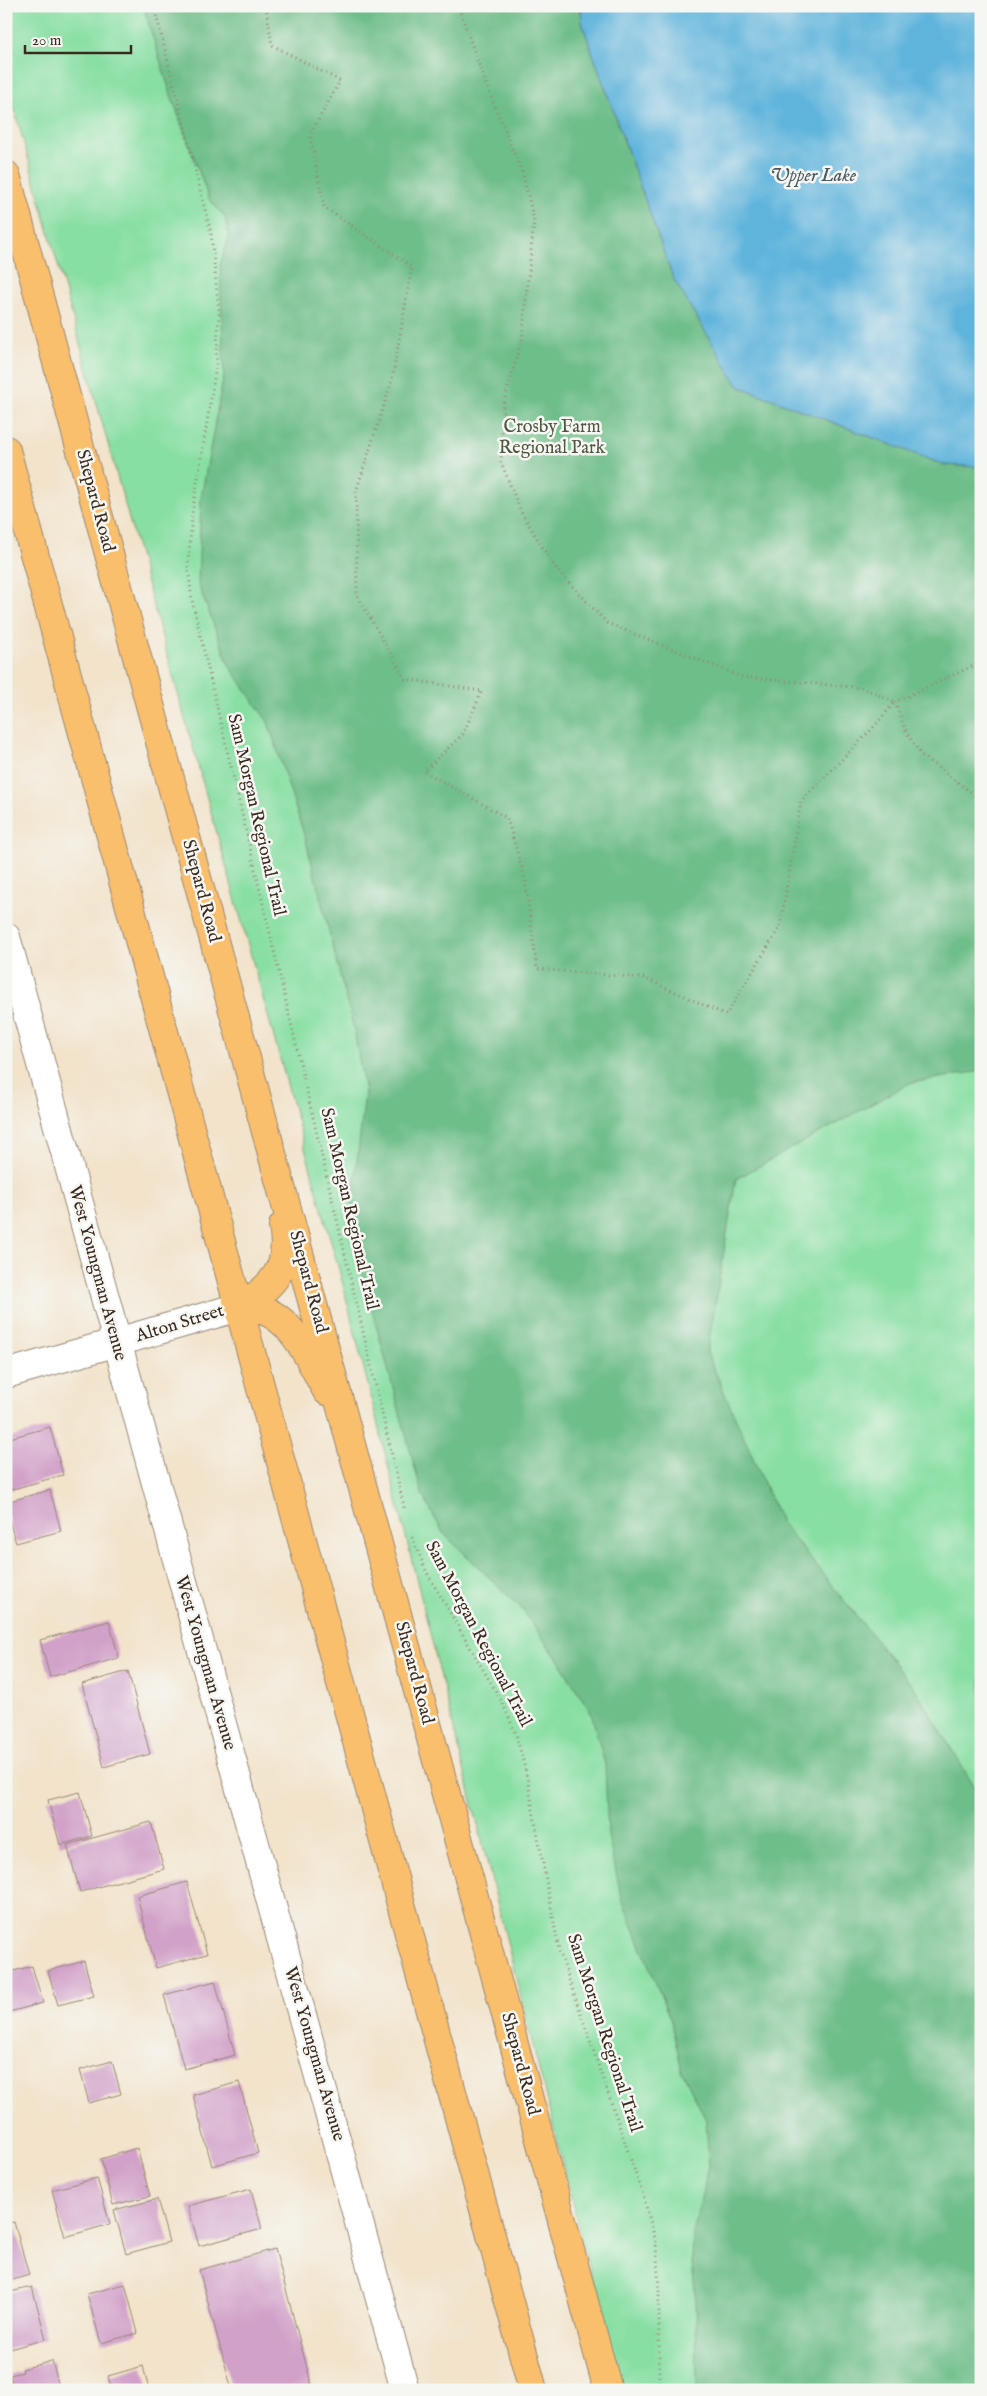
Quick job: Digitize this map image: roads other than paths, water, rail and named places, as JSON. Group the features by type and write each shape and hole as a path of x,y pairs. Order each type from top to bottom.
{"highway":[{"name":"Shepard Road","path":"6,175 608,2390"},
{"path":"6,450 533,2390"},
{"path":"239,1307 260,1294 271,1283 286,1254 280,1214 241,1038"},
{"path":"239,1307 262,1310 272,1314 285,1324 298,1341 328,1395 357,1464"}],"street":[{"name":"West Youngman Avenue","path":"6,937 116,1343 352,2189 405,2390"},
{"name":"Alton Street","path":"6,1374 239,1307"}],"water":[{"name":"Upper Lake","path":"581,6 981,6 981,467 944,465 738,386 673,278 582,23"}],"park label":[{"name":"Crosby Farm Regional Park","path":"552,437"}]}
